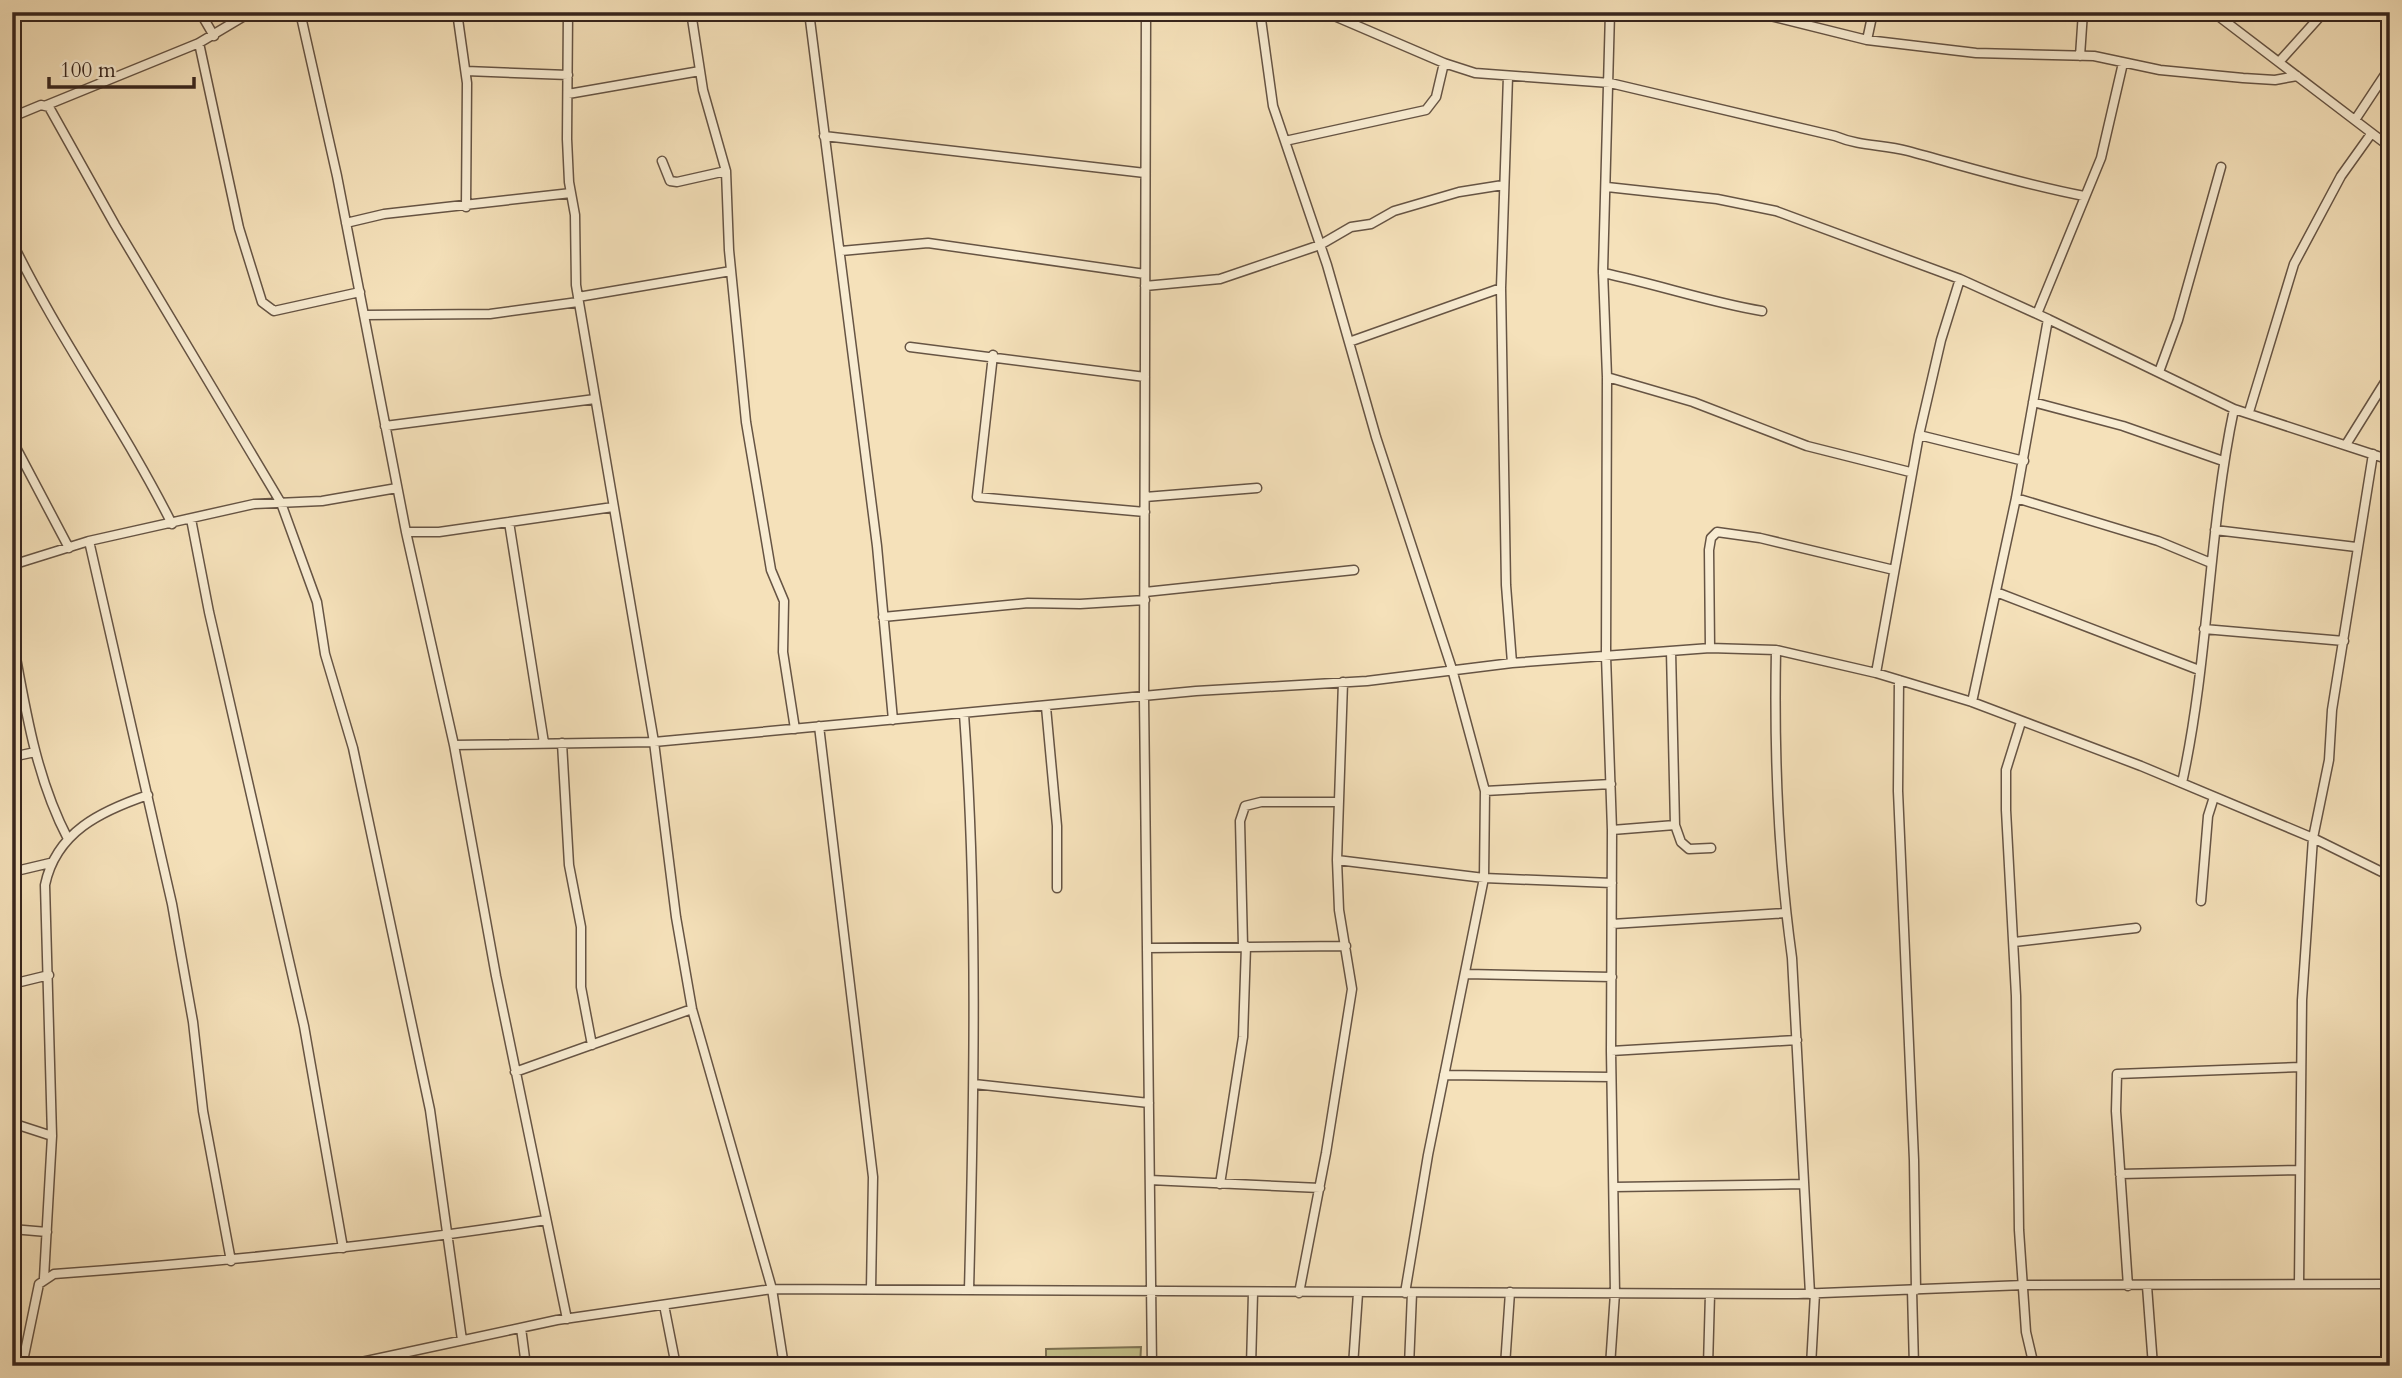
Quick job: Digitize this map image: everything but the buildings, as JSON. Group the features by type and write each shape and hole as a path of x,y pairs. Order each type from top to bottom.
{"street":[{"path":"200,12 214,36"},
{"path":"12,117 199,43 251,12"},
{"path":"300,12 365,315 406,532 454,745 515,1072 567,1319"},
{"path":"457,12 466,71 466,207"},
{"path":"568,12 571,193 575,215 574,259 578,300 654,742 676,917 692,1009 772,1289 784,1366"},
{"path":"691,12 701,71 726,171 731,271 746,422 771,570 784,601 783,652 795,729"},
{"path":"809,12 841,251 893,720"},
{"path":"1146,12 1144,698 1152,1366"},
{"path":"1260,12 1266,73 1285,141 1320,245 1376,437 1452,670 1485,791 1484,878 1444,1075 1408,1293 1409,1366"},
{"path":"1325,12 1444,63 1475,73 1610,83 1835,136 1858,145 1904,150 1995,172 2029,186 2084,196"},
{"path":"1610,12 1603,273 1607,377 1606,656 1612,830 1611,1077 1615,1293 1610,1366"},
{"path":"1867,40 1873,12"},
{"path":"2080,56 2083,12"},
{"path":"2213,12 2390,147"},
{"path":"2279,62 2324,12"},
{"path":"1759,13 1867,40 1976,53 2080,56 2123,64 2243,78 2275,80 2297,76"},
{"path":"199,43 239,228 262,302 274,311 360,292"},
{"path":"1285,141 1426,110 1436,97 1444,63"},
{"path":"2037,314 2101,158 2123,64"},
{"path":"2355,120 2390,67"},
{"path":"466,71 568,75"},
{"path":"568,94 701,71"},
{"path":"1508,76 1501,288 1506,584 1512,663"},
{"path":"47,105 281,503 317,602 325,654 353,748 429,1110 462,1340"},
{"path":"2249,412 2294,264 2341,176 2371,134"},
{"path":"824,136 1145,173"},
{"path":"662,161 670,181 677,182 726,171"},
{"path":"2159,372 2178,320 2221,167"},
{"path":"1145,286 1220,279 1320,245 1351,227 1371,224 1394,211 1459,192 1503,185"},
{"path":"1607,187 1717,199 1776,211 1960,279 2048,318 2234,409 2347,443 2390,460"},
{"path":"346,223 384,214 466,207 571,193"},
{"path":"12,242 42,304 61,327 74,355 145,469 172,524"},
{"path":"841,251 928,243 1145,274"},
{"path":"365,315 490,314 731,271"},
{"path":"1603,273 1645,281 1694,298 1762,311"},
{"path":"1875,673 1910,472 1941,340 1960,279"},
{"path":"1349,342 1501,288"},
{"path":"1972,702 2024,461 2048,318"},
{"path":"910,347 993,355 1145,377"},
{"path":"993,355 977,497 1145,512"},
{"path":"2347,443 2390,374"},
{"path":"1607,377 1693,402 1807,446 1910,472"},
{"path":"385,426 595,399"},
{"path":"2034,402 2123,426 2223,461"},
{"path":"2182,783 2196,717 2223,461 2234,409"},
{"path":"1919,435 2024,461"},
{"path":"12,440 69,548"},
{"path":"2299,1284 2302,1000 2313,838 2329,760 2332,710 2373,453"},
{"path":"12,565 89,541 254,504 322,501 397,488"},
{"path":"1145,497 1257,488"},
{"path":"2016,498 2158,541 2211,563"},
{"path":"406,532 439,532 613,507"},
{"path":"191,519 212,626 304,1026 343,1248"},
{"path":"509,522 544,743"},
{"path":"2215,530 2356,547"},
{"path":"1710,648 1709,550 1712,538 1717,532 1760,538 1894,570"},
{"path":"89,541 172,904 198,1060 203,1111 230,1261"},
{"path":"883,617 1028,603 1080,604 1354,570"},
{"path":"1996,592 2199,670"},
{"path":"2204,629 2344,641"},
{"path":"12,636 35,752 54,812 68,839"},
{"path":"454,745 654,742 1196,691 1343,682 1512,663 1710,648 1776,650 1875,673 1972,702 2182,783 2313,838 2390,876"},
{"path":"1776,650 1776,724 1786,913 1813,1294 1811,1366"},
{"path":"1671,651 1675,825 1681,842 1689,849 1711,848"},
{"path":"1899,680 1898,791 1914,1160 1914,1366"},
{"path":"1299,1293 1320,1188 1352,989 1339,910 1337,860 1343,682"},
{"path":"1046,707 1057,826 1057,888"},
{"path":"964,714 972,828 974,1084 969,1290"},
{"path":"2021,722 2006,769 2014,942 2019,1230 2026,1332 2034,1366"},
{"path":"819,726 873,1177 871,1289"},
{"path":"562,743 569,866 581,927 581,987 592,1045"},
{"path":"12,757 35,752"},
{"path":"1485,791 1611,784"},
{"path":"44,1278 52,1136 45,885 50,863 68,839 86,823 114,807 148,795"},
{"path":"2201,901 2208,816 2214,797"},
{"path":"1220,1184 1243,1037 1245,946 1241,821 1245,806 1261,802 1339,802"},
{"path":"1612,830 1675,825"},
{"path":"1337,860 1484,878 1612,883"},
{"path":"12,872 50,863"},
{"path":"1612,924 1786,913"},
{"path":"2014,942 2136,928"},
{"path":"1147,948 1346,946"},
{"path":"1466,974 1612,977"},
{"path":"12,984 49,975"},
{"path":"515,1072 692,1009"},
{"path":"1611,1051 1797,1040"},
{"path":"2128,1286 2115,1081 2117,1074 2301,1067"},
{"path":"1444,1075 1611,1077"},
{"path":"974,1084 1056,1090 1149,1103"},
{"path":"12,1123 52,1136"},
{"path":"2120,1174 2300,1170"},
{"path":"1150,1180 1320,1188"},
{"path":"1614,1187 1804,1184"},
{"path":"22,1366 39,1284 44,1278 54,1274 230,1261 447,1236 546,1220"},
{"path":"12,1230 47,1232"},
{"path":"343,1366 567,1319 772,1289 1813,1294 2024,1285 2390,1284"},
{"path":"2147,1286 2153,1366"},
{"path":"1506,1366 1510,1292"},
{"path":"1251,1366 1253,1293"},
{"path":"1353,1366 1357,1293"},
{"path":"1708,1366 1710,1294"},
{"path":"664,1305 676,1366"},
{"path":"521,1328 526,1366"}],"shaded area":[{"path":"1141,1347 1140,1366 1046,1366 1046,1349"}]}
